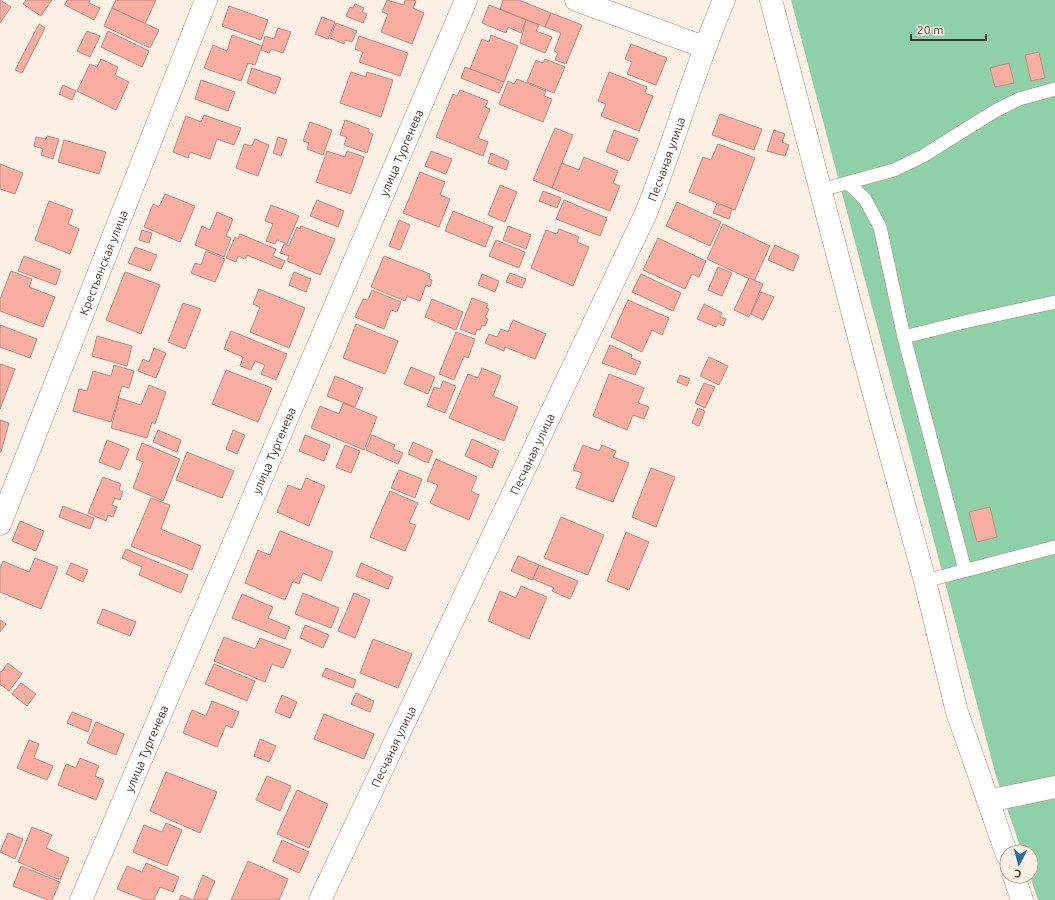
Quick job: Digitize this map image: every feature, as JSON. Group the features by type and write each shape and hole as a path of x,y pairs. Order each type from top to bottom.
{"street":[{"name":"Крестьянская улица","path":"0,524 206,0"},
{"name":"улица Тургенева","path":"81,900 466,0"},
{"path":"576,0 704,47"},
{"name":"Песчаная улица","path":"320,900 646,213 666,164 704,47 724,0"},
{"path":"771,0 869,376 925,581 957,712 970,754 1003,844"},
{"path":"988,801 1055,787"},
{"path":"1017,884 1022,900"}],"lane":[{"path":"820,190 894,170 923,156 995,111 1019,99 1055,89"},
{"path":"848,183 865,199 880,227 904,337 965,570"},
{"path":"904,337 1055,302"},
{"path":"925,581 1055,547"}],"green space":[{"path":"791,0 1055,0 1055,900 1038,900 1033,884 1039,884 1039,844 1019,844 996,776"}],"building":[{"path":"0,0 11,7 0,23"},
{"path":"26,0 52,0 41,16 23,4"},
{"path":"67,0 90,0 89,3 100,8 94,20 65,5"},
{"path":"116,0 156,0 145,24 112,8"},
{"path":"387,0 404,5 405,0 416,1 413,8 424,13 412,44 381,32 388,14 382,12"},
{"path":"503,0 519,0 551,13 545,27 500,9"},
{"path":"355,4 364,8 362,12 367,14 363,23 346,16 350,7 353,8"},
{"path":"489,5 526,20 521,33 508,27 506,33 482,23"},
{"path":"229,6 268,20 261,40 222,26"},
{"path":"112,8 159,30 150,48 104,26"},
{"path":"551,13 582,25 566,64 555,60 558,53 554,51 561,33 545,27"},
{"path":"322,17 335,22 328,39 315,34"},
{"path":"526,20 539,25 536,31 552,37 545,53 520,43"},
{"path":"336,23 357,31 352,42 345,40 344,44 330,38"},
{"path":"39,24 45,28 22,73 15,70"},
{"path":"278,28 291,32 283,53 271,49 269,53 261,50 265,36 274,39"},
{"path":"87,31 100,36 90,57 77,51"},
{"path":"108,31 149,51 142,67 101,47"},
{"path":"232,35 262,46 255,65 248,63 241,81 204,68 213,45 227,51"},
{"path":"491,35 518,46 504,82 470,69 482,39 489,42"},
{"path":"359,36 408,53 400,76 359,62 363,52 355,49"},
{"path":"631,44 667,58 656,85 627,74 632,62 625,59"},
{"path":"1039,52 1045,78 1031,81 1025,55"},
{"path":"101,59 118,67 115,75 129,82 116,110 77,91 90,64 97,67"},
{"path":"545,59 565,67 554,93 527,82 536,60 543,63"},
{"path":"1009,63 1014,83 995,87 990,68"},
{"path":"465,67 504,82 499,93 461,78"},
{"path":"252,68 281,78 275,94 247,83"},
{"path":"351,72 366,77 367,72 393,80 381,117 340,103"},
{"path":"609,72 647,87 645,93 653,96 639,131 601,116 606,104 598,101"},
{"path":"517,79 546,91 544,96 552,99 543,122 499,104 508,81 514,84"},
{"path":"201,80 235,92 228,111 195,99"},
{"path":"63,85 76,91 72,100 59,94"},
{"path":"460,90 488,101 485,107 490,109 478,138 488,142 483,156 436,137 453,94 457,96"},
{"path":"720,114 762,129 754,150 712,135"},
{"path":"204,115 241,128 234,145 217,139 210,159 190,152 188,158 173,152 186,116 201,122"},
{"path":"345,120 369,129 368,132 373,134 367,153 344,145 347,137 340,135"},
{"path":"310,122 332,130 323,155 307,149 309,143 303,141"},
{"path":"555,128 573,135 552,188 533,180"},
{"path":"614,130 638,139 629,161 606,152"},
{"path":"774,130 785,134 782,142 789,145 785,156 767,151"},
{"path":"47,136 59,139 53,159 41,155 43,149 34,146 36,137 46,139"},
{"path":"278,137 287,140 281,156 273,153"},
{"path":"255,139 269,145 258,176 236,168 244,144 252,146"},
{"path":"64,140 106,152 99,174 58,162"},
{"path":"718,144 755,158 735,210 689,192 703,157 711,160"},
{"path":"327,151 345,157 347,151 364,157 351,194 316,182"},
{"path":"431,151 452,159 446,174 425,166"},
{"path":"491,153 509,161 506,170 488,163"},
{"path":"584,157 618,171 613,183 620,186 610,211 552,188 562,163 579,170"},
{"path":"0,164 23,173 15,194 0,189"},
{"path":"420,172 445,182 440,195 450,199 439,227 403,213"},
{"path":"500,185 517,192 505,222 488,215"},
{"path":"543,191 561,198 557,208 539,201"},
{"path":"165,194 195,206 180,242 144,227 153,204 159,207"},
{"path":"317,200 344,211 338,227 310,216"},
{"path":"564,200 607,218 600,236 556,219"},
{"path":"49,201 73,210 68,224 79,229 70,254 35,240"},
{"path":"677,202 721,222 710,246 666,226"},
{"path":"717,203 732,209 729,219 713,213"},
{"path":"271,205 299,216 287,244 277,240 275,244 266,241 273,224 265,221"},
{"path":"453,211 493,227 485,247 445,231"},
{"path":"217,212 233,219 226,236 231,238 224,257 195,245 202,226 210,230"},
{"path":"399,220 410,225 400,250 389,246"},
{"path":"723,224 770,246 754,281 707,259"},
{"path":"301,226 335,239 320,275 287,261 289,256 280,253 284,244 289,246 297,227 300,229"},
{"path":"508,226 531,235 526,249 503,240"},
{"path":"559,229 579,237 577,242 589,247 573,286 531,268 546,230 557,234"},
{"path":"142,230 152,233 149,243 139,240"},
{"path":"240,234 276,249 273,256 285,261 281,269 247,255 245,259 238,256 236,262 226,258 235,237 238,239"},
{"path":"658,238 706,261 699,277 692,274 685,289 643,270"},
{"path":"496,240 525,252 519,268 489,256"},
{"path":"775,245 799,256 793,271 768,260"},
{"path":"135,247 157,255 150,271 128,263"},
{"path":"206,251 225,259 215,282 191,273 195,263 201,265"},
{"path":"24,256 61,270 56,285 18,271"},
{"path":"384,256 430,274 429,279 432,280 430,287 426,285 420,301 407,296 405,301 371,287"},
{"path":"718,267 732,273 722,296 708,290"},
{"path":"11,271 32,279 29,287 55,297 43,327 0,311 0,299"},
{"path":"125,272 160,285 141,334 106,320"},
{"path":"294,272 311,279 306,292 289,285"},
{"path":"510,273 526,279 522,288 506,282"},
{"path":"482,274 499,281 495,292 478,285"},
{"path":"641,274 681,293 673,311 632,292"},
{"path":"749,278 763,284 749,317 734,310"},
{"path":"259,289 305,308 289,348 250,332 260,307 253,304"},
{"path":"372,290 401,302 397,312 391,310 384,329 355,317 363,299 368,300"},
{"path":"761,292 774,297 763,320 751,314"},
{"path":"472,298 488,304 486,308 489,309 485,318 488,319 485,326 482,325 480,330 477,329 475,335 460,329"},
{"path":"432,299 463,312 456,330 425,317"},
{"path":"628,300 669,318 662,335 652,330 642,352 611,337"},
{"path":"183,303 201,309 185,349 168,342"},
{"path":"704,304 722,313 720,317 726,319 723,326 718,323 716,327 697,319"},
{"path":"513,320 546,334 535,359 505,347 504,351 485,343 489,334 497,337 501,329 508,332"},
{"path":"356,324 398,341 385,374 343,358"},
{"path":"0,325 37,339 30,358 0,347"},
{"path":"231,331 287,354 276,380 261,374 265,365 255,361 251,370 240,366 243,357 224,349"},
{"path":"456,332 475,339 468,358 464,356 454,380 439,374"},
{"path":"97,336 132,346 127,366 92,356"},
{"path":"610,345 632,355 631,358 641,362 635,375 602,363"},
{"path":"154,348 166,353 156,378 138,371 143,359 149,362"},
{"path":"709,357 728,366 719,385 700,376"},
{"path":"0,364 15,369 0,409"},
{"path":"114,365 134,371 129,388 122,386 111,422 73,411 79,389 87,391 93,371 111,376"},
{"path":"411,367 435,377 428,394 404,384"},
{"path":"482,368 501,376 493,396 518,407 504,441 449,418 468,374 478,378"},
{"path":"226,370 272,388 258,422 212,404"},
{"path":"609,374 644,388 638,403 649,407 644,419 633,415 627,430 593,416"},
{"path":"680,375 690,379 687,386 677,382"},
{"path":"335,376 363,388 355,407 327,396"},
{"path":"443,381 456,386 445,413 427,406 434,387 440,389"},
{"path":"704,383 715,387 705,408 695,403"},
{"path":"149,385 166,392 155,424 152,422 147,438 111,428 119,398 141,405"},
{"path":"343,403 377,417 364,450 311,428 320,406 339,414"},
{"path":"698,408 705,411 699,426 692,423"},
{"path":"0,420 9,423 1,452 0,452"},
{"path":"158,430 181,440 177,452 153,442"},
{"path":"233,430 245,435 237,454 226,449"},
{"path":"305,435 330,445 324,461 299,451"},
{"path":"372,435 395,445 393,449 403,453 398,464 366,450"},
{"path":"472,439 499,451 492,468 465,456"},
{"path":"107,440 129,449 120,470 99,462"},
{"path":"413,442 433,451 428,463 408,454"},
{"path":"142,443 180,459 163,501 133,488 143,462 136,459"},
{"path":"345,445 360,451 351,473 336,467"},
{"path":"583,445 599,451 602,445 616,451 613,457 629,463 613,502 576,488 582,473 573,470"},
{"path":"187,452 234,471 222,498 176,480"},
{"path":"436,459 477,477 471,491 479,495 469,520 430,503 438,485 427,481"},
{"path":"651,468 675,477 656,527 632,517"},
{"path":"399,470 422,479 415,498 391,488"},
{"path":"103,477 121,484 119,490 123,492 120,500 115,498 112,505 117,507 113,517 108,515 106,521 88,513"},
{"path":"306,478 325,486 309,526 277,512 288,485 301,490"},
{"path":"390,491 418,503 409,523 416,525 405,551 370,537"},
{"path":"151,498 170,505 161,529 201,546 192,570 131,546"},
{"path":"63,506 94,518 90,529 59,517"},
{"path":"990,507 997,537 977,542 969,512"},
{"path":"561,517 604,535 588,575 544,558"},
{"path":"20,521 44,531 36,551 12,541"},
{"path":"280,531 333,552 321,581 303,573 299,584 293,581 285,600 245,583 258,550 270,555"},
{"path":"626,532 649,542 629,590 607,581"},
{"path":"126,549 188,575 181,593 139,575 142,567 122,558"},
{"path":"518,556 539,565 532,580 511,571"},
{"path":"35,558 58,567 41,609 0,592 0,569 3,561 29,572"},
{"path":"71,563 88,570 83,582 66,574"},
{"path":"361,563 393,577 388,589 356,576"},
{"path":"539,565 578,581 570,599 552,591 554,588 533,579"},
{"path":"521,586 547,597 529,639 488,621 500,591 516,598"},
{"path":"303,593 339,608 331,628 295,614"},
{"path":"354,593 370,600 355,638 338,631"},
{"path":"242,594 273,607 268,618 290,627 285,639 232,618"},
{"path":"103,609 136,622 130,636 97,623"},
{"path":"0,620 6,624 0,632"},
{"path":"305,625 329,635 323,648 300,638"},
{"path":"224,637 255,649 260,638 291,650 283,668 272,664 265,682 214,661"},
{"path":"373,639 412,654 398,688 360,673"},
{"path":"8,663 22,674 9,691 0,684 0,671 1,672"},
{"path":"214,664 255,681 247,701 205,684"},
{"path":"326,668 356,680 353,688 322,676"},
{"path":"21,683 36,694 27,706 12,694"},
{"path":"356,693 374,701 370,712 351,704"},
{"path":"282,695 297,702 290,718 275,712"},
{"path":"212,701 239,712 232,728 226,725 217,747 183,733 192,710 206,716"},
{"path":"72,712 92,720 88,732 67,723"},
{"path":"324,714 374,734 364,759 314,739"},
{"path":"96,722 124,734 116,755 87,743"},
{"path":"260,739 276,746 269,762 254,756"},
{"path":"29,740 39,744 34,758 53,766 47,780 17,768"},
{"path":"80,758 99,766 95,776 104,780 96,800 58,785 66,764 76,768"},
{"path":"166,772 217,792 200,833 150,811"},
{"path":"267,776 291,786 280,811 256,800"},
{"path":"297,790 328,804 309,848 277,834"},
{"path":"166,823 182,830 167,866 133,852 144,825 162,832"},
{"path":"32,827 52,835 46,848 69,858 60,880 18,862"},
{"path":"8,833 23,839 15,859 0,852"},
{"path":"282,840 309,852 299,873 273,861"},
{"path":"248,861 288,879 279,900 231,900"},
{"path":"146,863 179,877 173,892 160,887 154,900 145,900 117,889 127,866 142,872"},
{"path":"21,866 60,882 52,900 48,900 13,886"},
{"path":"203,875 215,881 207,900 193,900"},
{"path":"181,895 193,900 179,900"}]}
